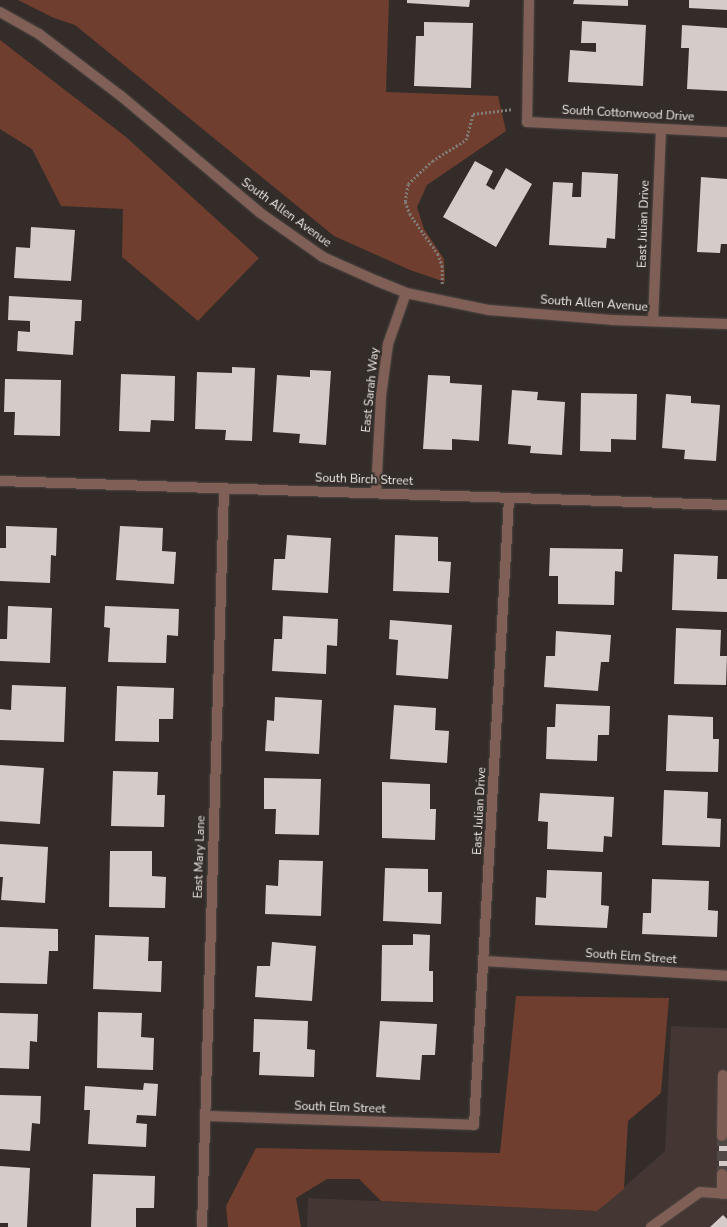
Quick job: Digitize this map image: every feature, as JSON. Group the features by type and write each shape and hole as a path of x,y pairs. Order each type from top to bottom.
{"street":[{"path":"527,108 529,0"},
{"name":"South Allen Avenue","path":"0,12 40,34 108,86 259,212 323,257 406,293 488,310 612,320 727,324"},
{"name":"South Cottonwood Drive","path":"527,108 527,122 727,132"},
{"name":"East Julian Drive","path":"653,321 661,129"},
{"name":"East Sarah Way","path":"376,493 381,396 388,344 406,293"},
{"name":"South Birch Street","path":"0,480 727,505"},
{"name":"East Mary Lane","path":"202,1227 224,488"},
{"name":"East Julian Drive","path":"474,1125 485,961 510,498"},
{"name":"South Elm Street","path":"485,961 727,976"},
{"path":"722,1136 723,1075"},
{"name":"South Elm Street","path":"205,1116 474,1125"},
{"path":"652,1227 700,1192 724,1194 722,1174"}],"path":[{"path":"439,300 442,267 438,255 410,214 405,202 408,184 415,174 432,161 466,140 474,114 527,108"}],"shaded area":[{"path":"18,0 389,0 386,92 498,96 506,131 427,185 417,207 424,229 444,259 445,282 410,270 334,236 75,25 54,18"},
{"path":"0,40 126,137 259,258 198,321 122,257 123,209 61,206 32,149 0,129"},
{"path":"516,996 669,998 661,1093 628,1121 624,1189 597,1211 381,1201 359,1179 327,1179 296,1198 301,1227 228,1227 226,1206 256,1148 500,1153"},
{"path":"671,1026 727,1028 727,1227 307,1227 308,1198 597,1211 665,1151"}],"building":[{"path":"407,0 470,0 469,7 407,3"},
{"path":"574,0 628,0 628,6 573,4"},
{"path":"689,0 727,0 727,10 689,8"},
{"path":"582,21 646,25 643,86 568,82 570,50 596,52 596,43 581,43"},
{"path":"424,22 473,23 471,88 414,86 416,36 424,36"},
{"path":"682,25 727,28 727,91 687,89 689,48 681,48"},
{"path":"475,161 493,171 486,185 494,190 506,168 532,184 496,247 443,217"},
{"path":"582,172 618,174 615,239 607,238 606,248 549,245 553,182 573,183 572,197 581,197"},
{"path":"701,177 727,179 727,244 721,244 720,253 697,252"},
{"path":"31,227 75,230 71,281 14,278 16,247 30,248"},
{"path":"9,296 82,300 81,321 75,321 73,355 17,351 18,331 30,332 30,321 8,320"},
{"path":"232,367 255,368 252,441 225,440 226,430 195,429 197,372 232,373"},
{"path":"310,370 331,371 326,445 299,443 300,434 273,432 277,375 310,377"},
{"path":"121,374 175,376 174,421 151,420 150,432 119,431"},
{"path":"428,375 450,376 450,383 482,385 479,441 452,439 452,450 423,449"},
{"path":"5,379 61,380 60,436 14,435 15,412 4,412"},
{"path":"512,390 538,392 537,400 565,402 562,455 530,453 531,446 508,444"},
{"path":"581,393 637,394 636,440 611,439 611,452 580,451"},
{"path":"666,394 691,396 691,403 720,405 716,461 684,459 685,450 662,448"},
{"path":"6,526 57,528 56,556 51,555 50,583 0,581 0,548 6,548"},
{"path":"120,526 163,528 162,551 176,552 174,584 116,580"},
{"path":"287,535 331,538 328,593 272,590 274,559 285,559"},
{"path":"395,535 438,537 438,561 451,562 449,593 393,591"},
{"path":"550,548 623,549 622,572 615,571 614,605 558,604 558,576 549,576"},
{"path":"674,554 718,556 717,579 727,579 727,612 672,610"},
{"path":"8,606 52,608 50,663 0,661 0,639 7,639"},
{"path":"105,606 179,609 178,636 167,635 166,663 108,662 110,628 104,627"},
{"path":"283,616 338,619 337,646 327,645 326,674 272,671 274,639 282,639"},
{"path":"390,620 452,625 448,679 396,675 398,640 389,639"},
{"path":"676,628 721,630 720,656 727,656 726,685 674,684"},
{"path":"556,631 611,635 609,662 601,662 598,691 544,687 546,656 555,656"},
{"path":"12,685 66,687 64,742 0,740 0,709 11,710"},
{"path":"117,686 174,688 173,719 159,719 159,742 115,741"},
{"path":"275,697 322,700 319,754 265,751 267,720 274,721"},
{"path":"556,704 610,706 609,735 598,735 597,761 546,759 547,727 555,727"},
{"path":"394,705 436,708 435,730 449,731 447,763 390,759"},
{"path":"668,715 713,717 713,739 719,739 718,772 666,771"},
{"path":"0,765 44,768 40,824 0,821"},
{"path":"113,771 158,772 157,795 165,795 164,827 111,826"},
{"path":"264,778 321,779 319,835 275,834 276,809 264,809"},
{"path":"382,782 430,784 430,809 436,809 435,840 382,838"},
{"path":"664,790 708,792 707,818 721,819 720,847 662,845"},
{"path":"540,793 614,797 612,837 604,836 603,852 547,849 548,822 538,821"},
{"path":"0,844 48,847 45,903 1,900 3,877 0,877"},
{"path":"110,851 152,851 152,876 166,877 165,908 109,907"},
{"path":"279,860 323,861 321,916 265,914 266,885 278,886"},
{"path":"385,868 428,869 428,892 442,892 441,924 383,921"},
{"path":"547,870 602,872 601,905 609,906 607,928 535,925 536,897 546,898"},
{"path":"652,879 709,881 708,910 718,911 717,937 642,934 643,913 651,913"},
{"path":"0,927 58,929 58,951 49,951 47,984 0,983"},
{"path":"413,934 430,935 429,971 433,971 433,1002 381,1001 382,945 413,945"},
{"path":"95,935 149,937 148,961 162,961 161,992 93,989"},
{"path":"272,942 316,946 312,1001 255,997 257,966 270,966"},
{"path":"98,1012 142,1013 141,1037 154,1038 153,1070 97,1068"},
{"path":"0,1013 38,1014 37,1042 30,1041 29,1069 0,1068"},
{"path":"254,1019 308,1021 307,1049 315,1050 314,1077 259,1075 260,1052 253,1052"},
{"path":"380,1021 437,1024 435,1055 422,1055 420,1080 376,1077"},
{"path":"144,1083 158,1084 156,1116 137,1115 136,1123 147,1124 146,1147 88,1144 90,1110 84,1110 85,1086 143,1090"},
{"path":"0,1095 41,1096 40,1124 32,1123 30,1151 0,1149"},
{"path":"727,1134 727,1172 719,1175 719,1137"},
{"path":"0,1166 30,1168 27,1227 8,1227 8,1223 0,1223"},
{"path":"93,1174 155,1176 154,1208 136,1208 136,1227 91,1227"},
{"path":"723,1215 727,1219 727,1227 710,1227"}],"tunnel":[{"path":"722,1136 722,1174"}]}
